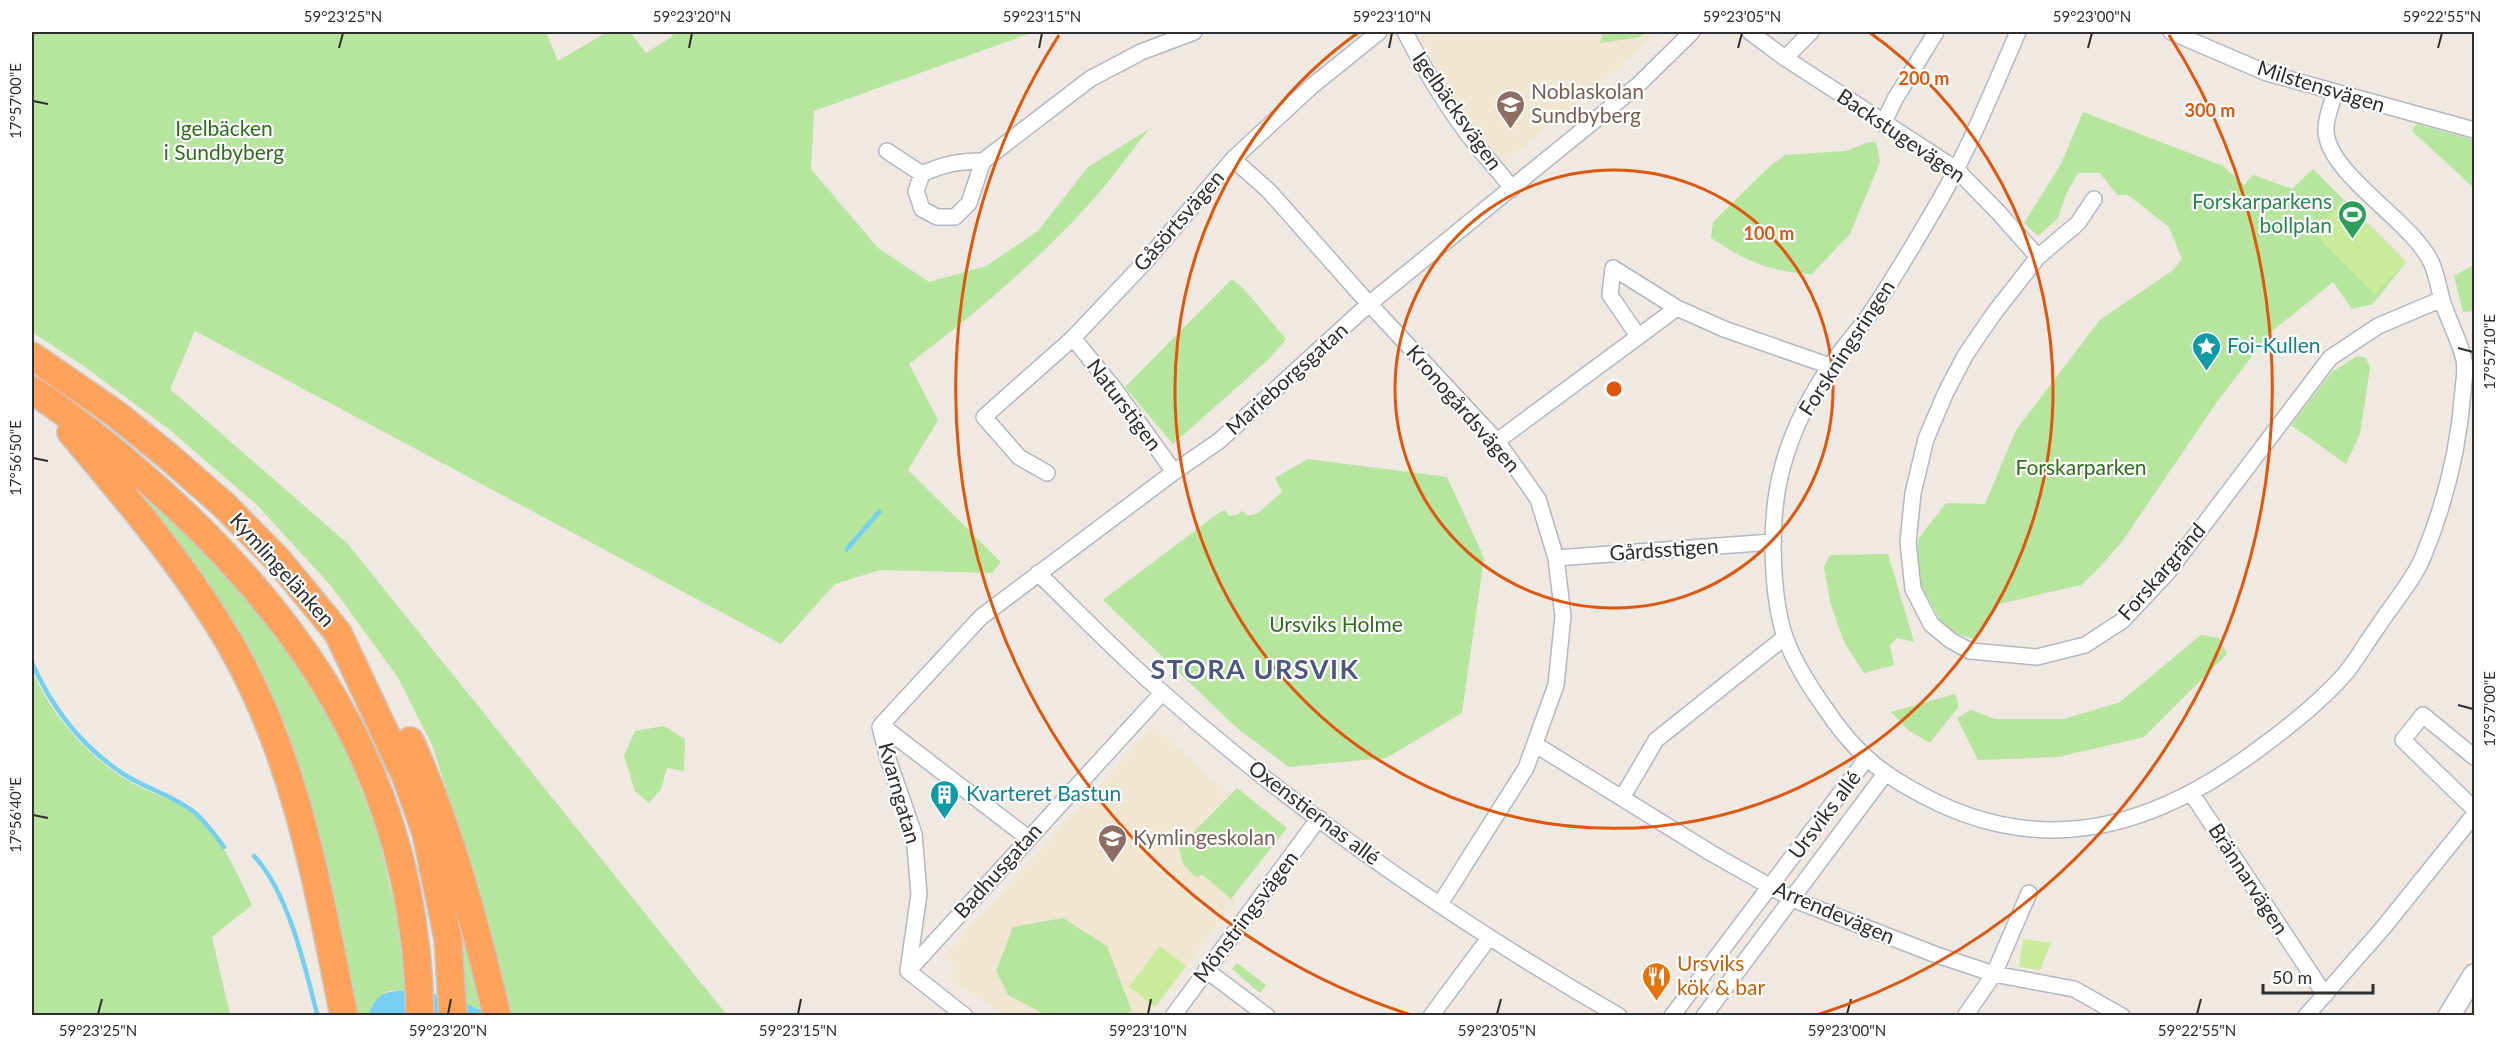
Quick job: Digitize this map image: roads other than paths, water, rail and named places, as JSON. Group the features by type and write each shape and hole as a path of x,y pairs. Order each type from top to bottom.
{"highway":[{"name":"Kymlingelänken","path":"32,356 116,414 225,506 279,561 338,633 406,777 426,833 452,892"},
{"name":"Kymlingelänken","path":"37,394 97,438 157,488 231,560 284,622 334,696 365,758 380,795 410,902 420,1016"},
{"path":"37,394 150,527 188,577 233,649 283,761 307,838 344,1016"},
{"path":"452,892 448,939 453,1016"},
{"path":"452,892 497,1016"}],"main road":[{"path":"2449,1016 2475,975"}],"street":[{"path":"983,161 960,161 938,166 922,174 916,191 922,209 937,217 955,217 969,203 983,161 1090,79 1141,52 1194,32"},
{"name":"Gåsörtsvägen","path":"1047,473 1019,457 984,417 1073,338 1144,262 1233,159 1312,86 1379,32"},
{"name":"Igelbäcksvägen","path":"1405,32 1444,100 1512,189"},
{"name":"Marieborgsgatan","path":"882,724 981,617 1174,471 1219,441 1369,304 1638,85 1692,32"},
{"name":"Backstugevägen","path":"1750,32 1883,124 1956,169 2038,257"},
{"path":"1785,58 1811,32"},
{"path":"1883,124 1895,99 1936,32"},
{"name":"Forskningsringen","path":"2018,32 1956,169 1932,213 1868,315 1830,366 1807,405 1786,453 1776,501 1772,542 1777,593 1785,637 1811,687 1837,727 1867,758 1899,785 1964,815 1998,825 2040,831 2079,829 2121,822 2192,794 2229,772 2304,716 2347,671 2421,562 2449,482 2460,432 2465,364 2431,261 2393,216 2350,175 2330,151 2325,129 2335,92"},
{"name":"Milstensvägen","path":"2171,32 2267,73 2475,130"},
{"path":"886,151 922,174"},
{"name":"Kronogårdsvägen","path":"1233,159 1269,191 1369,304 1497,441 1538,499 1556,558 1563,616 1556,685 1536,745 1512,791 1440,904"},
{"name":"Forskargränd","path":"2094,199 2078,223 2038,257 1995,312 1966,354 1946,392 1926,439 1913,493 1908,542 1913,589 1931,624 1950,640 1970,651 2037,657 2085,645 2122,621 2169,572 2330,358 2378,326 2442,299"},
{"path":"1638,336 1610,295 1613,268 1677,308 1724,329 1830,366"},
{"path":"1497,441 1677,308"},
{"name":"Naturstigen","path":"1073,338 1174,471"},
{"name":"Gårdsstigen","path":"1556,558 1772,542"},
{"name":"Oxenstiernas allé","path":"1038,573 1162,693 1319,818 1489,938 1619,1016"},
{"path":"1622,798 1656,740 1785,637"},
{"name":"Badhusgatan","path":"908,971 1162,693"},
{"path":"2475,757 2423,715 2403,740 2475,809"},
{"path":"882,724 1028,838"},
{"name":"Kvarngatan","path":"882,724 880,727 889,762 914,834 918,894 908,971"},
{"name":"Arrendevägen","path":"1536,745 1711,853 1792,899 1934,954 1994,974 2074,989 2122,1016"},
{"name":"Ursviks allé","path":"1672,1016 1867,758"},
{"name":"Ursviks allé","path":"1704,1016 1885,774"},
{"name":"Brännarvägen","path":"2192,794 2325,995"},
{"path":"2306,1016 2384,928 2475,815"},
{"name":"Mönstringsvägen","path":"1173,1016 1319,818"},
{"path":"1965,1016 1994,974 2029,893"},
{"path":"1431,1016 1489,938"},
{"path":"1206,970 1267,1016"},
{"path":"908,971 965,1016"},
{"path":"1695,986 1715,1000"}],"water":[{"path":"411,990 452,998 489,1015 368,1016 379,997 390,992"}],"waterway":[{"path":"847,549 879,512"},
{"path":"32,663 49,696 82,740 125,775 178,801 194,812 224,847"},
{"path":"254,856 266,871 286,909 301,952 317,1014"}],"place":[{"name":"Noblaskolan Sundbyberg","path":"1510,130"},
{"name":"Forskarparkens bollplan","path":"2353,240"},
{"name":"Foi-Kullen","path":"2206,372"},
{"name":"Kvarteret Bastun","path":"945,820"},
{"name":"Kymlingeskolan","path":"1112,864"},
{"name":"Ursviks kök & bar","path":"1656,1002"}],"district":[{"name":"STORA URSVIK","path":"1255,670"}],"park label":[{"name":"Igelbäcken i Sundbyberg","path":"224,141"},
{"name":"Forskarparken","path":"2081,468"},
{"name":"Ursviks Holme","path":"1336,625"}]}
